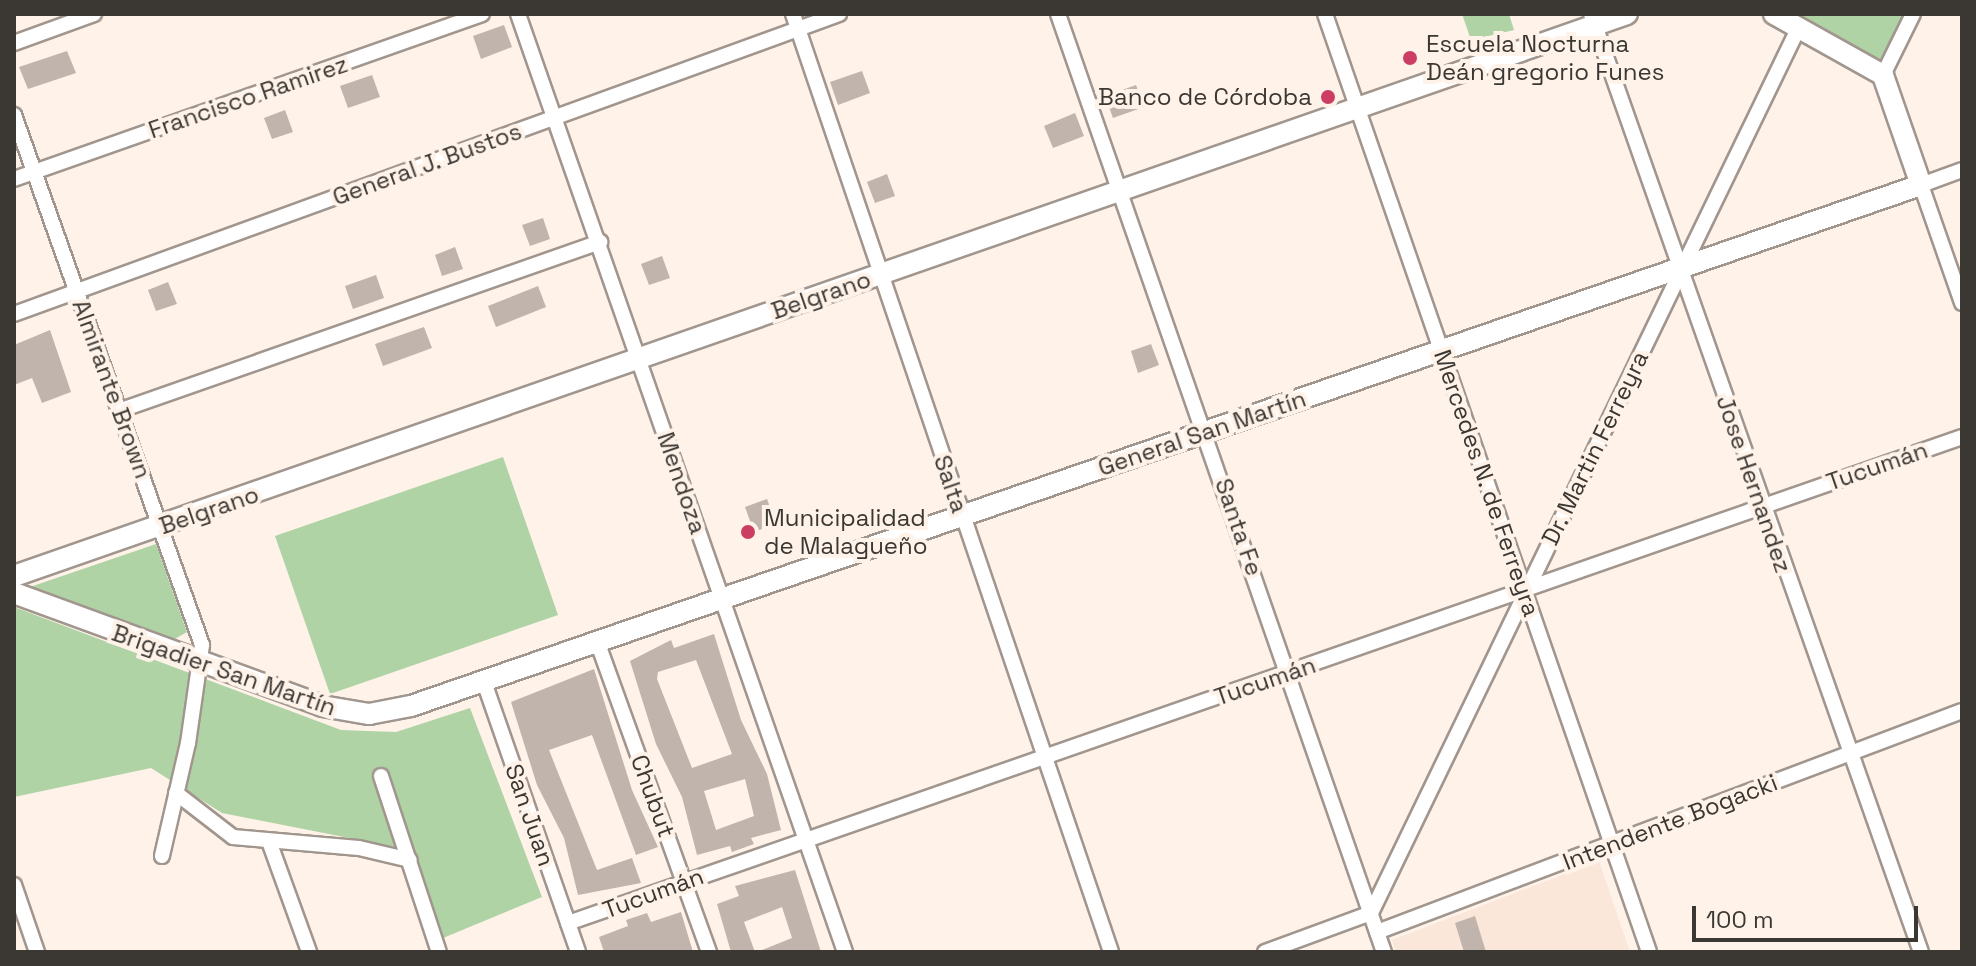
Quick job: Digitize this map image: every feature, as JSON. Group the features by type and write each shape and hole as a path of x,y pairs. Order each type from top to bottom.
{"main road":[{"name":"Belgrano","path":"14,576 163,527 639,358 1122,192 1358,108 1593,19 1627,14"},
{"path":"1774,14 1883,75 1921,185"},
{"name":"General San Martín","path":"483,679 1921,185"},
{"name":"Brigadier San Martín","path":"14,593 322,706 369,714 411,706 483,679"}],"street":[{"path":"14,43 94,14"},
{"name":"Francisco Ramirez","path":"14,179 482,14"},
{"name":"Mendoza","path":"518,14 845,952"},
{"name":"General J. Bustos","path":"14,314 556,117 796,21 839,14"},
{"name":"Santa Fe","path":"1058,14 1207,432 1384,952"},
{"name":"Mercedes N. de Ferreyra","path":"1325,14 1649,952"},
{"path":"1883,75 1913,14"},
{"name":"Jose Hernandez","path":"1593,19 1848,754 1921,952"},
{"name":"Salta","path":"796,21 1111,952"},
{"name":"Dr. Martin Ferreyra","path":"1371,913 1799,27"},
{"name":"Almirante Brown","path":"14,115 199,629 202,664 162,856"},
{"path":"1961,297 1921,185 1962,170"},
{"path":"121,410 600,242"},
{"name":"Tucumán","path":"568,923 1962,437"},
{"name":"Chubut","path":"597,641 709,952"},
{"name":"San Juan","path":"483,679 578,952"},
{"name":"Intendente Bogacki","path":"1377,932 1962,711"},
{"path":"381,776 439,952"},
{"path":"176,793 233,837 270,844 359,848 410,860"},
{"path":"270,844 309,952"},
{"path":"14,885 37,952"},
{"path":"1265,952 1371,913"}],"shaded area":[{"path":"1599,861 1630,952 1396,952 1392,940"}],"green space":[{"path":"1462,14 1509,14 1514,30 1471,40"},
{"path":"1774,14 1913,14 1883,75"},
{"path":"503,457 558,615 330,694 275,536"},
{"path":"156,544 187,632 173,640 30,587"},
{"path":"14,607 341,730 396,732 470,708 542,897 443,938 415,851 222,813 151,768 14,797"}],"building":[{"path":"504,25 512,47 481,59 473,36"},
{"path":"67,51 76,73 28,89 19,67"},
{"path":"862,71 870,93 838,105 830,82"},
{"path":"372,75 380,97 348,108 340,86"},
{"path":"1136,85 1144,107 1113,118 1105,96"},
{"path":"285,110 293,132 272,139 264,118"},
{"path":"1075,113 1084,136 1053,148 1044,126"},
{"path":"887,174 895,196 875,203 867,182"},
{"path":"543,218 550,239 530,246 522,225"},
{"path":"455,247 463,269 442,276 435,255"},
{"path":"662,256 670,278 649,285 641,264"},
{"path":"376,275 384,298 353,309 345,286"},
{"path":"168,282 177,304 156,311 148,290"},
{"path":"538,286 546,307 496,327 488,306"},
{"path":"424,327 432,348 383,366 375,344"},
{"path":"50,330 71,392 42,403 32,378 14,385 14,345"},
{"path":"1151,344 1159,365 1138,373 1131,351"},
{"path":"767,499 776,524 754,532 745,507"},
{"path":"714,634 741,720 767,774 781,830 751,838 754,844 732,852 730,846 697,855 682,797 656,744 630,661 671,640 674,648","holes":["696,660 732,754 692,768 657,679 658,672","745,779 754,816 716,830 704,791"]},
{"path":"594,669 632,790 658,847 636,855 592,735 549,750 597,870 632,858 641,883 578,895 564,838 537,785 511,702"},
{"path":"795,870 821,952 757,952 792,938 782,907 744,922 755,952 731,952 717,904 739,896 735,886"},
{"path":"681,912 693,952 604,952 599,937 628,926 626,920 647,913 651,922"},
{"path":"1475,916 1486,952 1464,952 1455,923"}],"place":[{"name":"Escuela Nocturna Deán gregorio Funes","path":"1410,58"},
{"name":"Banco de Córdoba","path":"1328,97"},
{"name":"Municipalidad de Malagueño","path":"748,532"}]}
